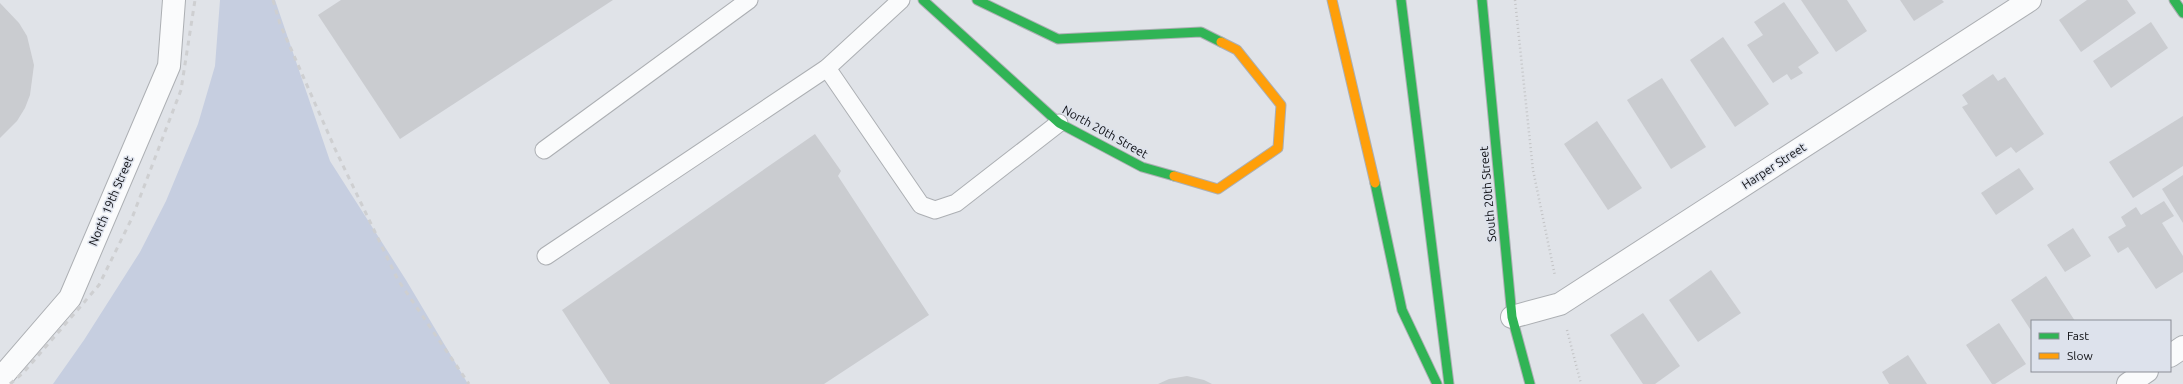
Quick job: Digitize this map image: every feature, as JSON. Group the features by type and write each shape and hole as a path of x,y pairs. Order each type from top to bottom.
{"main road":[{"name":"North 20th Street","path":"923,0 1059,123 1142,168 1218,189 1278,148 1281,105 1237,50 1201,32 1058,39 977,0"},
{"path":"1332,0 1379,199 1402,310 1437,384"},
{"path":"1401,0 1449,384"},
{"name":"South 20th Street","path":"1482,0 1512,317 1530,384"},
{"path":"2174,0 2183,13"}],"street":[{"name":"North 19th Street","path":"0,379 70,298 169,66 174,0"},
{"name":"Harper Street","path":"1512,317 1560,304 2030,0"},
{"path":"2171,355 2183,347"},
{"path":"2128,384 2146,372"}],"lane":[{"path":"544,150 749,0"},
{"path":"546,256 827,68 901,0"},
{"path":"827,68 921,204 935,210 956,203 1059,123"}],"path":[{"path":"1515,0 1533,170 1560,304 1581,384"}],"shaded area":[{"path":"220,0 275,0 330,161 406,280 468,384 53,384 84,340 140,252 166,201 198,124 215,66"}],"building":[{"path":"341,0 613,0 400,139 318,15"},
{"path":"1801,0 1847,0 1867,31 1836,52"},
{"path":"1900,0 1942,0 1944,2 1914,21"},
{"path":"2087,0 2127,0 2136,13 2081,52 2059,20"},
{"path":"1784,2 1819,53 1798,67 1803,73 1791,80 1787,74 1773,83 1747,45 1763,35 1754,22"},
{"path":"0,3 19,23 27,36 34,65 30,95 25,108 17,121 0,138"},
{"path":"2151,22 2168,48 2111,88 2093,61"},
{"path":"1723,37 1769,104 1735,127 1690,60"},
{"path":"1993,74 1998,81 2005,77 2044,134 2016,153 2011,147 1996,157 1962,107 1968,104 1962,95"},
{"path":"1662,78 1706,147 1671,169 1627,100"},
{"path":"2183,116 2183,166 2133,198 2109,162"},
{"path":"1597,121 1642,188 1608,210 1564,144"},
{"path":"815,134 841,171 838,176 929,315 824,384 610,384 562,310"},
{"path":"2019,168 2034,189 1996,215 1981,193"},
{"path":"2183,175 2183,223 2162,189"},
{"path":"2164,201 2174,216 2162,223 2183,256 2183,272 2156,289 2128,247 2118,253 2108,237 2126,226 2121,217 2136,207 2141,215"},
{"path":"2073,228 2091,256 2065,272 2047,245"},
{"path":"1711,270 1741,313 1698,342 1669,300"},
{"path":"2046,276 2074,320 2031,320 2031,330 2011,300"},
{"path":"1643,313 1680,366 1655,384 1643,384 1610,335"},
{"path":"1999,323 2026,364 1995,384 1992,384 1966,345"},
{"path":"1908,355 1927,384 1889,384 1882,372"},
{"path":"1187,376 1204,380 1212,384 1158,384 1169,379"}],"railway":[{"path":"10,384 24,372 99,285 132,218 181,90 195,0"},
{"path":"273,0 280,24 336,151 398,280 469,384"}],"traffic: fast":[{"path":"923,0 1059,123 1142,167 1174,176"},
{"path":"977,0 1058,39 1201,32 1221,42"},
{"path":"1401,0 1449,384"},
{"path":"1482,0 1512,317 1530,384"},
{"path":"2174,0 2183,13"},
{"path":"1375,183 1402,310 1437,384"}],"traffic: slow":[{"path":"1332,0 1375,183"},
{"path":"1174,176 1218,189 1278,148 1281,105 1237,50 1221,42"}]}
